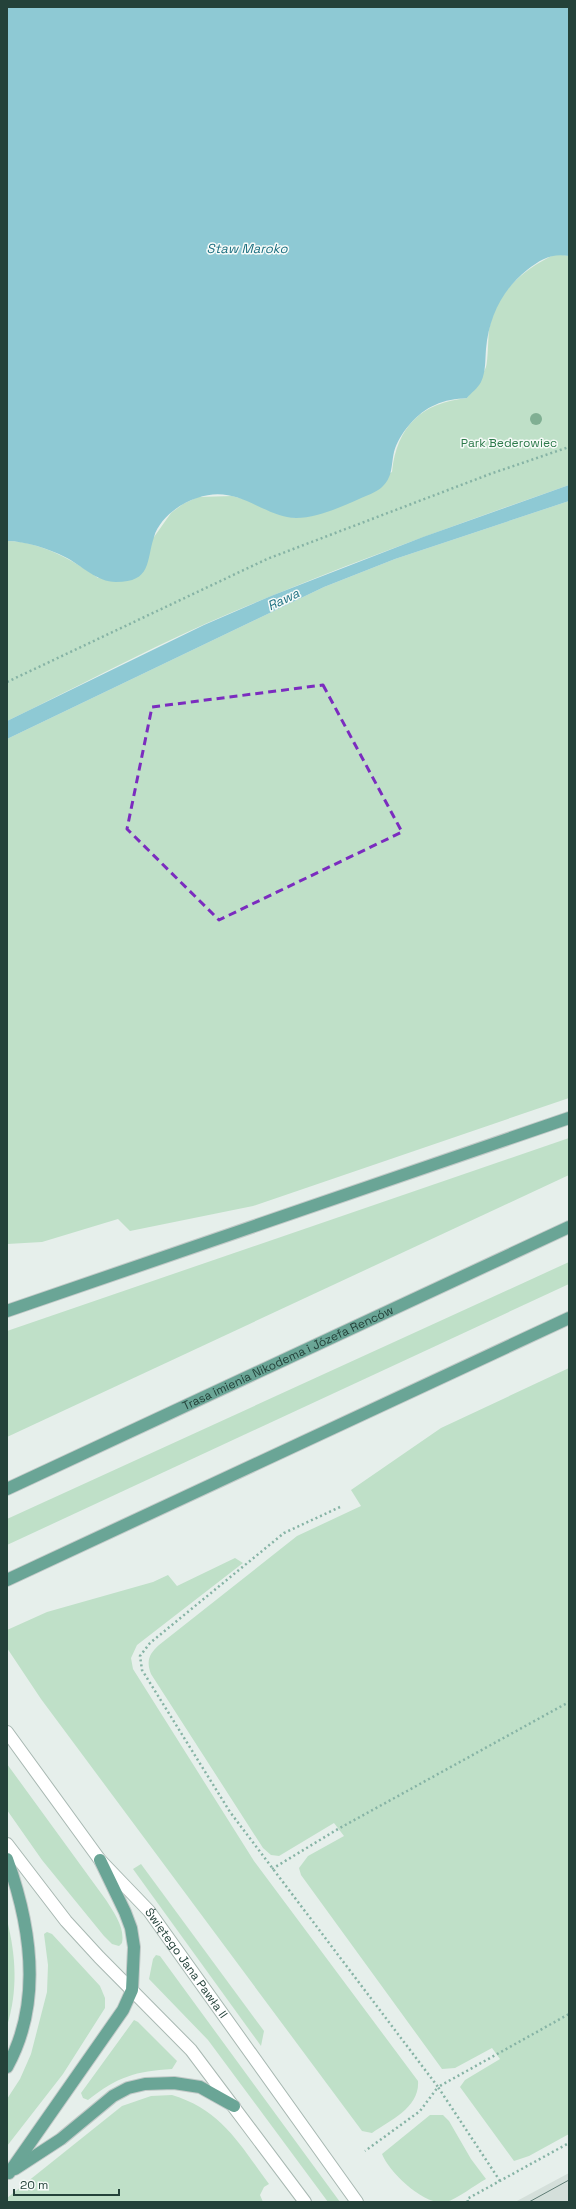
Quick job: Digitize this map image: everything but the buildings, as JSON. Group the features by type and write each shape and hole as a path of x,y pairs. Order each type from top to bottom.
{"main road":[{"path":"8,1310 569,1118"},
{"name":"Trasa imienia Nikodema i Józefa Renców","path":"7,1489 569,1227"},
{"path":"7,1580 569,1318"},
{"path":"7,1859 17,1886 31,1964 30,1993 24,2028 7,2067"},
{"path":"8,2174 123,2010 132,1990 134,1947 131,1928 100,1860"},
{"path":"8,2174 61,2139 113,2096 128,2088 145,2084 174,2083 200,2086 234,2106"}],"street":[{"name":"Świętego Jana Pawła II","path":"7,1732 100,1860 149,1911 357,2202"},
{"path":"7,1844 66,1921 191,2050 305,2202"}],"path":[{"path":"7,682 266,559 490,474 569,447"},
{"path":"340,1507 284,1533 150,1643 140,1656 142,1670 230,1812 438,2087 500,2180"},
{"path":"272,1869 338,1829 569,1702"},
{"path":"364,2151 420,2112 438,2087 569,2014"},
{"path":"468,2202 467,2199 569,2143"}],"highlighted area":[{"path":"323,685 402,832 219,920 127,829 152,707"}],"shaded area":[{"path":"569,2173 569,2202 515,2202"}],"green space":[{"name":"Park Bederowiec","path":"556,254 569,256 569,485 386,551 295,586 155,647 7,721 7,541 31,544 43,548 67,558 98,578 154,537 171,513 183,504 198,497 232,496 247,500 278,514 295,518 392,472 399,442 414,420 424,411 437,405 467,398 480,379 487,364 489,330 493,316 505,293 522,275 544,260"},
{"path":"569,501 569,1098 253,1206 130,1231 118,1219 42,1242 7,1244 7,739 324,587 395,559"},
{"path":"569,1138 569,1175 7,1437 7,1331"},
{"path":"569,1262 569,1284 7,1545 7,1519"},
{"path":"569,1368 569,2134 529,2156 514,2161 460,2087 465,2080 500,2059 492,2048 455,2068 442,2069 301,1875 299,1868 308,1856 344,1836 334,1823 279,1856 271,1855 263,1848 151,1674 149,1658 159,1645 297,1536 361,1506 351,1490 441,1428"},
{"path":"235,1558 243,1563 137,1645 131,1658 133,1669 254,1861 418,2081 414,2098 403,2112 372,2133 362,2131 41,1699 7,1648 7,1630 47,1612 153,1582 168,1575 177,1586"},
{"path":"7,1764 106,1900 118,1920 122,1931 122,1943 119,1946 112,1944 104,1936 42,1860 7,1810"},
{"path":"141,1864 264,2031 261,2046 133,1869"},
{"path":"7,1920 14,1960 14,1986 11,2013 7,2026"},
{"path":"47,1932 52,1934 100,1986 105,1998 105,2008 63,2074 7,2146 7,2099 20,2079 31,2054 47,1992 48,1965 44,1934"},
{"path":"156,1955 160,1956 340,2202 328,2202 208,2040 149,1979 153,1959"},
{"path":"134,2020 138,2022 177,2061 172,2069 148,2071 127,2077 108,2086 88,2100 83,2098 81,2093"},
{"path":"172,2095 204,2110 217,2119 228,2130 269,2184 264,2187 260,2195 263,2202 7,2202 7,2198 122,2106 151,2096"},
{"path":"430,2115 443,2115 449,2121 471,2159 486,2179 461,2195 446,2202 438,2202 418,2194 392,2170 382,2154"}],"water":[{"name":"Staw Maroko","path":"7,7 569,7 569,256 557,255 542,260 527,270 510,286 498,305 490,326 486,349 485,370 480,384 467,398 439,403 428,408 415,418 404,431 396,445 388,480 381,488 374,492 329,512 304,518 284,516 237,497 225,495 212,495 190,500 177,508 160,524 154,537 146,568 142,574 128,581 116,582 102,579 71,560 52,551 29,544 7,541"},
{"name":"Rawa","path":"569,485 569,501 395,559 324,587 7,739 7,721 204,625 271,596 423,537"}],"tram line":[{"path":"529,2202 569,2180"}]}
